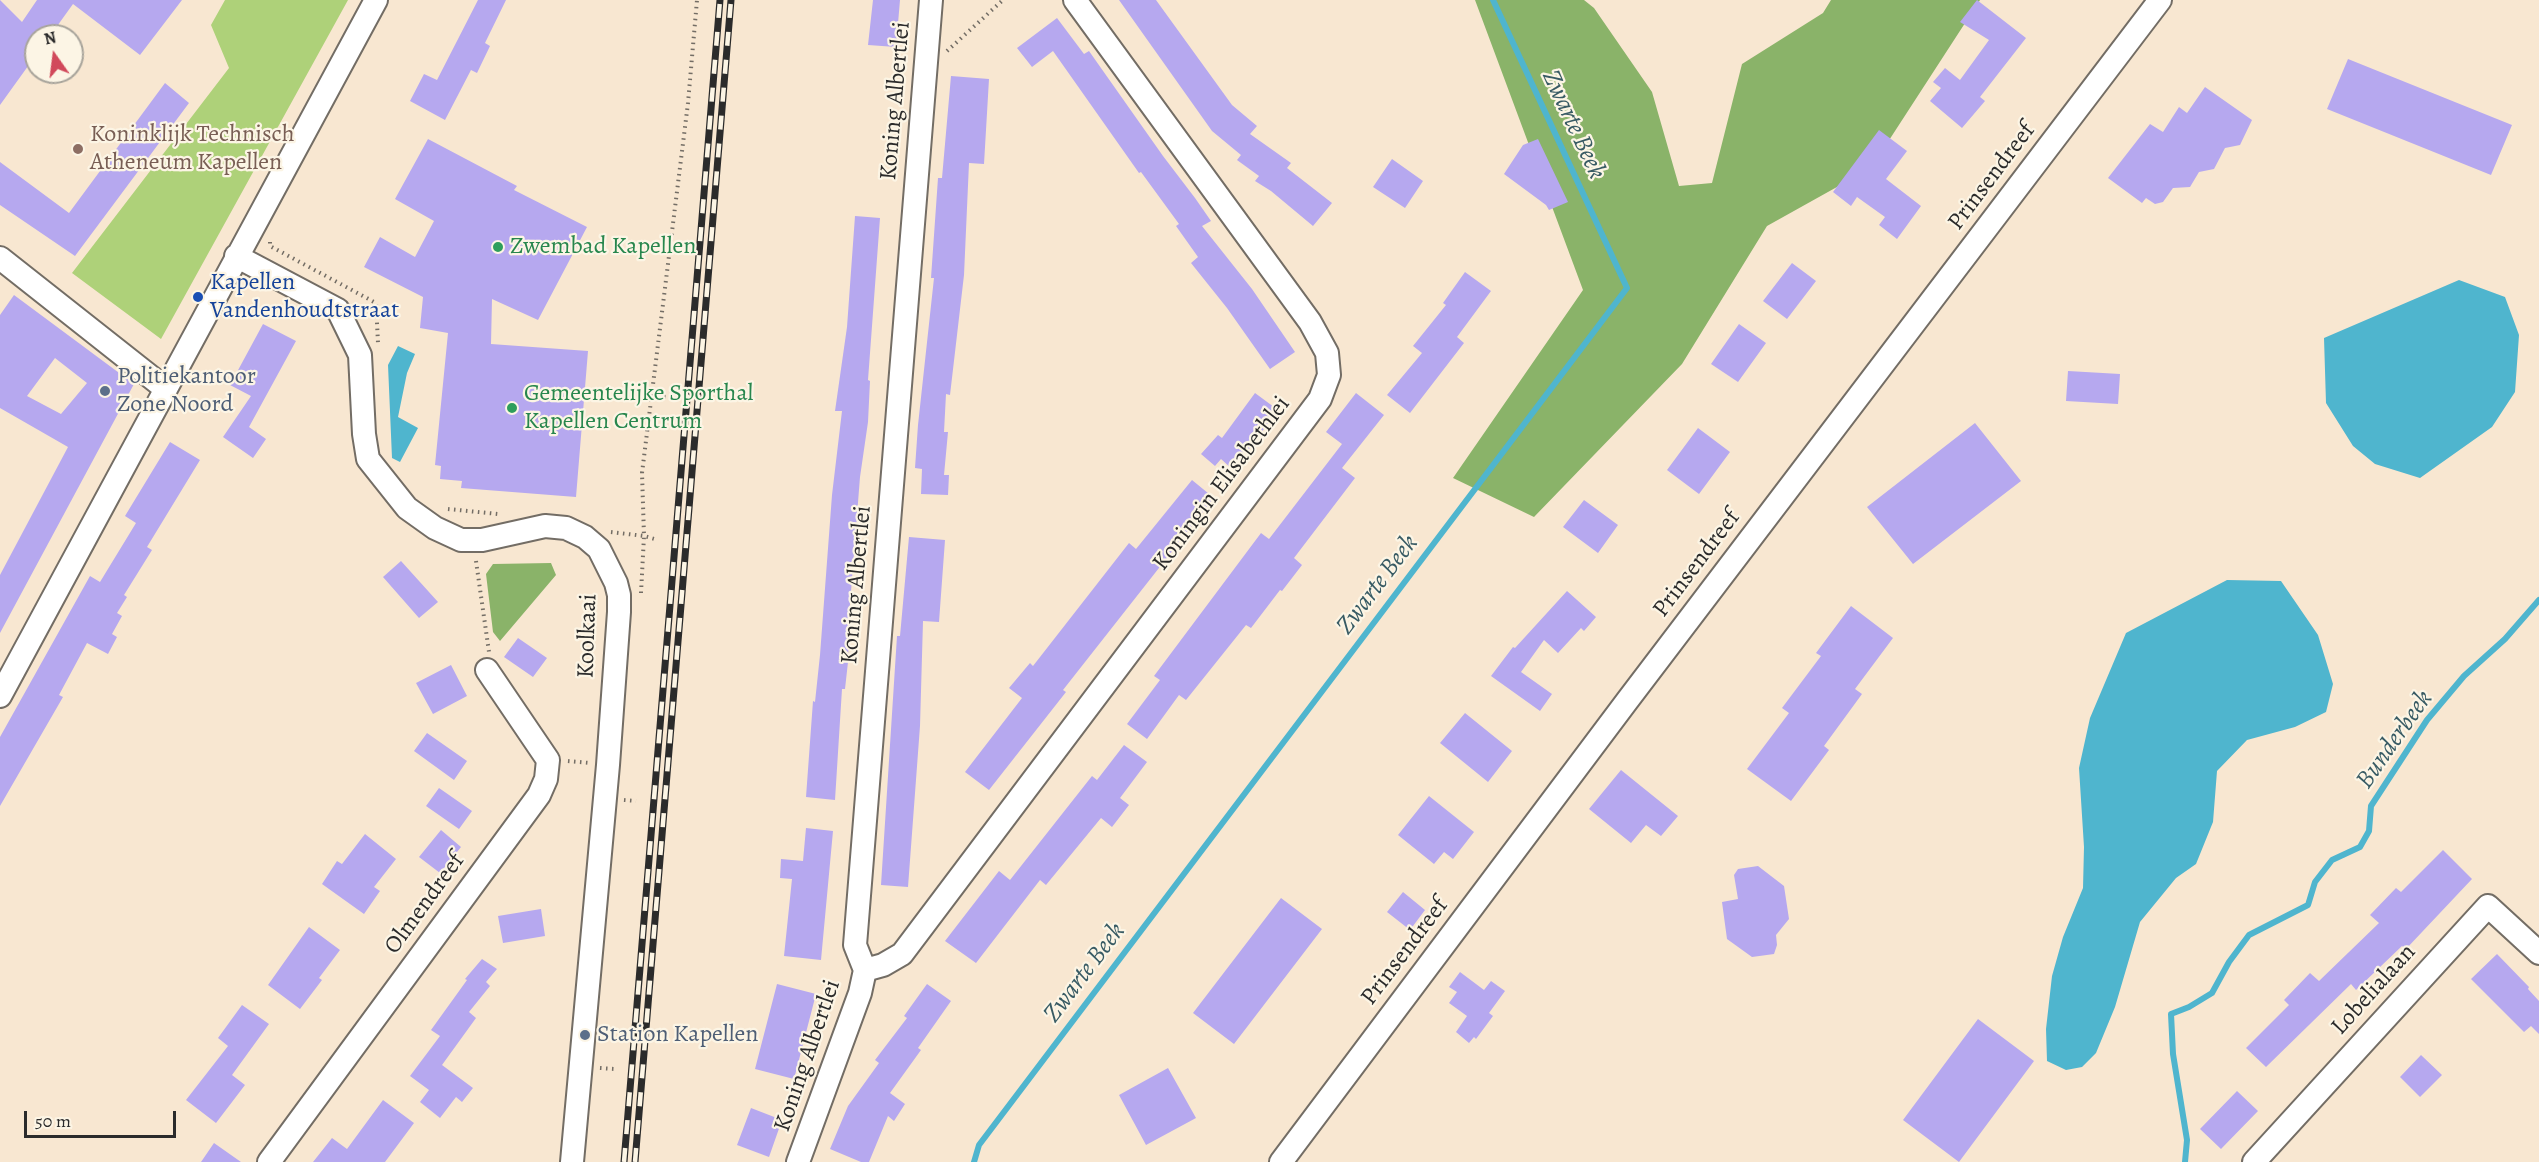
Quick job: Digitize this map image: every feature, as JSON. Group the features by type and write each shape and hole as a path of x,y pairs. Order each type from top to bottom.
{"street":[{"path":"0,696 376,0"},
{"name":"Koning Albertlei","path":"798,1162 860,993 865,970 855,945 931,0"},
{"name":"Koningin Elisabethlei","path":"865,970 884,965 902,954 1320,399 1329,375 1327,353 1310,322 1075,0"},
{"name":"Prinsendreef","path":"1281,1162 1634,692 2160,0"},
{"name":"Koolkaai","path":"236,256 338,310 360,355 363,434 369,459 407,508 442,532 461,540 473,541 545,526 566,528 585,537 598,549 610,567 619,595 608,765 572,1162"},
{"path":"0,258 165,388"},
{"path":"487,670 548,760"},
{"name":"Olmendreef","path":"269,1162 539,795 546,779 548,760"},
{"name":"Lobelialaan","path":"2254,1162 2488,906 2539,953"}],"path":[{"path":"642,473 688,103 697,0"},
{"path":"925,77 969,30 1003,0"},
{"path":"255,222 270,233 270,246 376,303 378,348"},
{"path":"652,396 670,398"},
{"path":"440,508 504,515"},
{"path":"600,531 644,536 658,540"},
{"path":"473,541 490,659 487,670"},
{"path":"548,760 608,765"},
{"path":"628,801 636,801"},
{"path":"607,1068 615,1069"}],"green space":[{"path":"225,0 348,0 161,339 72,273 229,68 211,25"},
{"path":"1475,0 1584,0 1594,8 1652,92 1679,186 1712,183 1742,64 1823,13 1831,0 1980,0 1871,168 1767,226 1682,364 1534,517 1453,478 1583,290"},
{"path":"551,563 556,575 500,641 493,632 486,574 493,564"}],"water":[{"path":"2459,280 2505,297 2519,335 2515,392 2492,427 2420,478 2375,464 2353,446 2326,403 2324,338"},
{"path":"398,346 415,354 407,373 398,417 418,428 400,462 392,458 388,365"},
{"path":"2227,580 2281,581 2318,635 2333,684 2326,712 2295,727 2247,740 2217,771 2213,822 2196,864 2176,878 2140,922 2115,1007 2096,1053 2082,1067 2066,1070 2047,1061 2046,1029 2052,976 2063,937 2083,888 2084,847 2079,768 2090,718 2126,633"}],"building":[{"path":"0,0 22,22 37,0 182,0 140,55 73,4 59,24 24,24 24,72 0,105"},
{"path":"478,0 506,0 485,43 490,46 477,73 471,70 445,120 410,101 424,74 437,80"},
{"path":"873,0 900,0 896,47 868,45"},
{"path":"1119,0 1156,0 1232,105 1257,126 1250,134 1291,163 1287,168 1332,203 1313,226 1271,191 1255,181 1259,176 1237,160 1241,155 1212,131"},
{"path":"1977,0 2026,38 1980,97 1985,101 1962,128 1930,101 1941,88 1933,82 1945,68 1960,80 1989,40 1960,22"},
{"path":"1057,18 1084,54 1089,51 1195,198 1211,221 1202,226 1252,289 1295,352 1270,369 1227,308 1191,263 1198,257 1176,226 1179,224 1141,172 1139,173 1053,51 1032,67 1017,48"},
{"path":"2348,59 2512,125 2491,175 2327,109"},
{"path":"951,76 989,79 984,164 969,163 964,275 950,395 946,394 944,432 948,432 944,475 949,475 948,495 921,494 922,469 915,468 918,425 934,278 931,278 938,178 942,178"},
{"path":"165,83 189,103 75,256 0,205 0,162 69,213"},
{"path":"2205,87 2252,120 2240,145 2225,148 2214,169 2199,172 2190,187 2173,188 2163,202 2155,204 2146,198 2142,203 2108,178 2150,124 2163,132 2179,107 2187,113"},
{"path":"1879,130 1907,151 1886,179 1921,206 1897,239 1879,225 1885,217 1857,197 1851,206 1833,192"},
{"path":"428,139 517,186 514,190 587,227 538,320 492,299 491,344 588,351 576,497 461,488 462,481 440,479 441,466 435,465 448,333 420,328 423,297 364,267 380,237 415,257 434,221 395,199"},
{"path":"1538,139 1568,202 1549,210 1546,205 1504,174 1523,145"},
{"path":"1392,159 1423,181 1405,208 1373,187"},
{"path":"855,216 880,218 868,380 870,381 868,422 860,477 848,662 845,689 842,689 835,800 806,797 832,495 842,411 835,411 847,327"},
{"path":"1792,263 1816,281 1787,319 1763,301"},
{"path":"1465,272 1491,291 1457,337 1464,343 1410,413 1387,395 1422,353 1413,346 1446,305 1443,303"},
{"path":"14,295 134,384 0,633 0,575 68,447 0,408 0,315","holes":["55,358 87,383 61,414 27,396"]},
{"path":"263,324 296,341 249,427 266,439 253,458 223,437 251,396 230,385"},
{"path":"1739,324 1766,343 1738,382 1711,364"},
{"path":"2068,371 2120,374 2118,404 2066,401"},
{"path":"1255,393 1278,410 1246,453 1244,451 1231,468 1221,459 1215,466 1201,454 1218,435 1222,438"},
{"path":"1356,393 1384,415 1342,468 1355,478 1294,558 1302,565 1282,591 1280,590 1251,628 1246,625 1186,700 1179,695 1147,739 1127,724 1160,680 1154,676 1261,533 1269,539 1342,444 1326,432"},
{"path":"1975,423 2021,481 1913,564 1867,507"},
{"path":"1698,428 1730,452 1699,494 1667,470"},
{"path":"170,442 200,460 147,547 152,550 124,595 127,597 117,613 122,616 112,634 117,637 108,654 87,643 59,695 63,697 0,806 0,737 90,576 100,582 136,523 125,516"},
{"path":"1192,480 1214,498 1063,690 1066,692 989,790 965,772 1022,698 1009,688 1030,663 1033,666 1129,543 1136,549"},
{"path":"1584,500 1618,525 1598,553 1563,527"},
{"path":"909,537 945,540 939,622 923,621 920,726 908,887 881,885 897,636 900,636"},
{"path":"401,561 438,602 419,618 383,577"},
{"path":"1567,591 1596,617 1584,631 1581,628 1558,653 1544,640 1521,672 1552,694 1540,711 1491,676 1513,647 1515,648"},
{"path":"1851,606 1893,638 1855,689 1862,694 1824,746 1829,750 1791,801 1747,769 1789,713 1782,708 1821,656 1816,653"},
{"path":"518,638 547,658 533,677 504,657"},
{"path":"451,665 467,696 433,714 416,683"},
{"path":"1465,713 1512,751 1488,782 1440,743"},
{"path":"427,733 467,761 454,780 414,751"},
{"path":"1124,745 1147,762 1120,798 1129,805 1112,827 1101,818 1046,885 1040,880 976,963 945,941 999,871 1010,880 1092,776 1097,780"},
{"path":"1621,770 1678,816 1661,836 1646,825 1631,843 1589,809"},
{"path":"439,788 472,811 459,829 426,806"},
{"path":"1429,796 1474,832 1453,859 1444,852 1434,864 1398,835"},
{"path":"806,828 833,831 821,960 784,956 792,879 780,878 781,859 803,861"},
{"path":"441,830 461,847 440,873 419,857"},
{"path":"365,834 396,859 374,887 380,891 364,914 322,884 337,861 342,864"},
{"path":"2443,850 2472,879 2406,949 2402,946 2356,990 2351,984 2266,1067 2246,1048 2289,1005 2284,1000 2310,973 2319,981 2379,923 2370,915 2396,888 2401,892"},
{"path":"1758,866 1784,886 1789,919 1776,935 1777,945 1774,954 1752,957 1727,939 1722,902 1738,899 1734,875 1738,869"},
{"path":"1403,892 1425,910 1410,930 1387,912"},
{"path":"1281,898 1322,929 1234,1044 1193,1013"},
{"path":"541,909 545,936 503,943 498,916"},
{"path":"309,927 340,950 319,978 322,980 300,1009 268,985"},
{"path":"2497,954 2529,987 2528,989 2539,1001 2539,1034 2531,1026 2524,1032 2471,979"},
{"path":"482,959 497,969 486,982 490,986 469,1012 476,1018 442,1065 473,1088 462,1102 456,1097 440,1118 420,1102 429,1090 410,1076 440,1036 431,1030 467,980 465,979"},
{"path":"1460,972 1484,990 1491,981 1505,991 1489,1013 1493,1016 1476,1039 1474,1037 1469,1043 1456,1032 1467,1016 1449,1003 1457,992 1449,987"},
{"path":"777,984 816,994 794,1079 755,1069"},
{"path":"927,984 951,1001 918,1048 921,1050 890,1093 905,1104 894,1121 888,1116 869,1162 861,1162 830,1149 848,1106 879,1063 875,1060 907,1018 904,1016"},
{"path":"242,1005 269,1024 232,1075 245,1085 216,1123 186,1100 228,1046 218,1038"},
{"path":"1978,1019 2034,1061 1959,1162 1903,1120"},
{"path":"2421,1055 2442,1075 2420,1097 2400,1077"},
{"path":"1168,1068 1196,1118 1146,1145 1119,1095"},
{"path":"2237,1091 2258,1111 2221,1149 2200,1129"},
{"path":"383,1100 414,1123 385,1162 313,1162 332,1138 347,1149"},
{"path":"751,1108 782,1120 769,1157 737,1145"},
{"path":"214,1143 241,1162 201,1162"}],"waterway":[{"name":"Zwarte Beek","path":"974,1162 979,1145 1627,288 1493,0"},
{"name":"Bunderbeek","path":"2185,1162 2187,1140 2173,1054 2171,1014 2189,1007 2212,993 2229,962 2249,935 2308,905 2315,882 2332,860 2360,847 2369,831 2371,806 2427,720 2464,676 2505,639 2539,600"}],"railway":[{"path":"624,1162 720,0"},
{"path":"635,1162 731,0"}],"place":[{"name":"Koninklijk Technisch Atheneum Kapellen","path":"78,149"},
{"name":"Zwembad Kapellen","path":"498,247"},
{"name":"Kapellen Vandenhoudtstraat","path":"198,297"},
{"name":"Politiekantoor Zone Noord","path":"105,391"},
{"name":"Gemeentelijke Sporthal Kapellen Centrum","path":"512,408"},
{"name":"Station Kapellen","path":"585,1035"}]}
